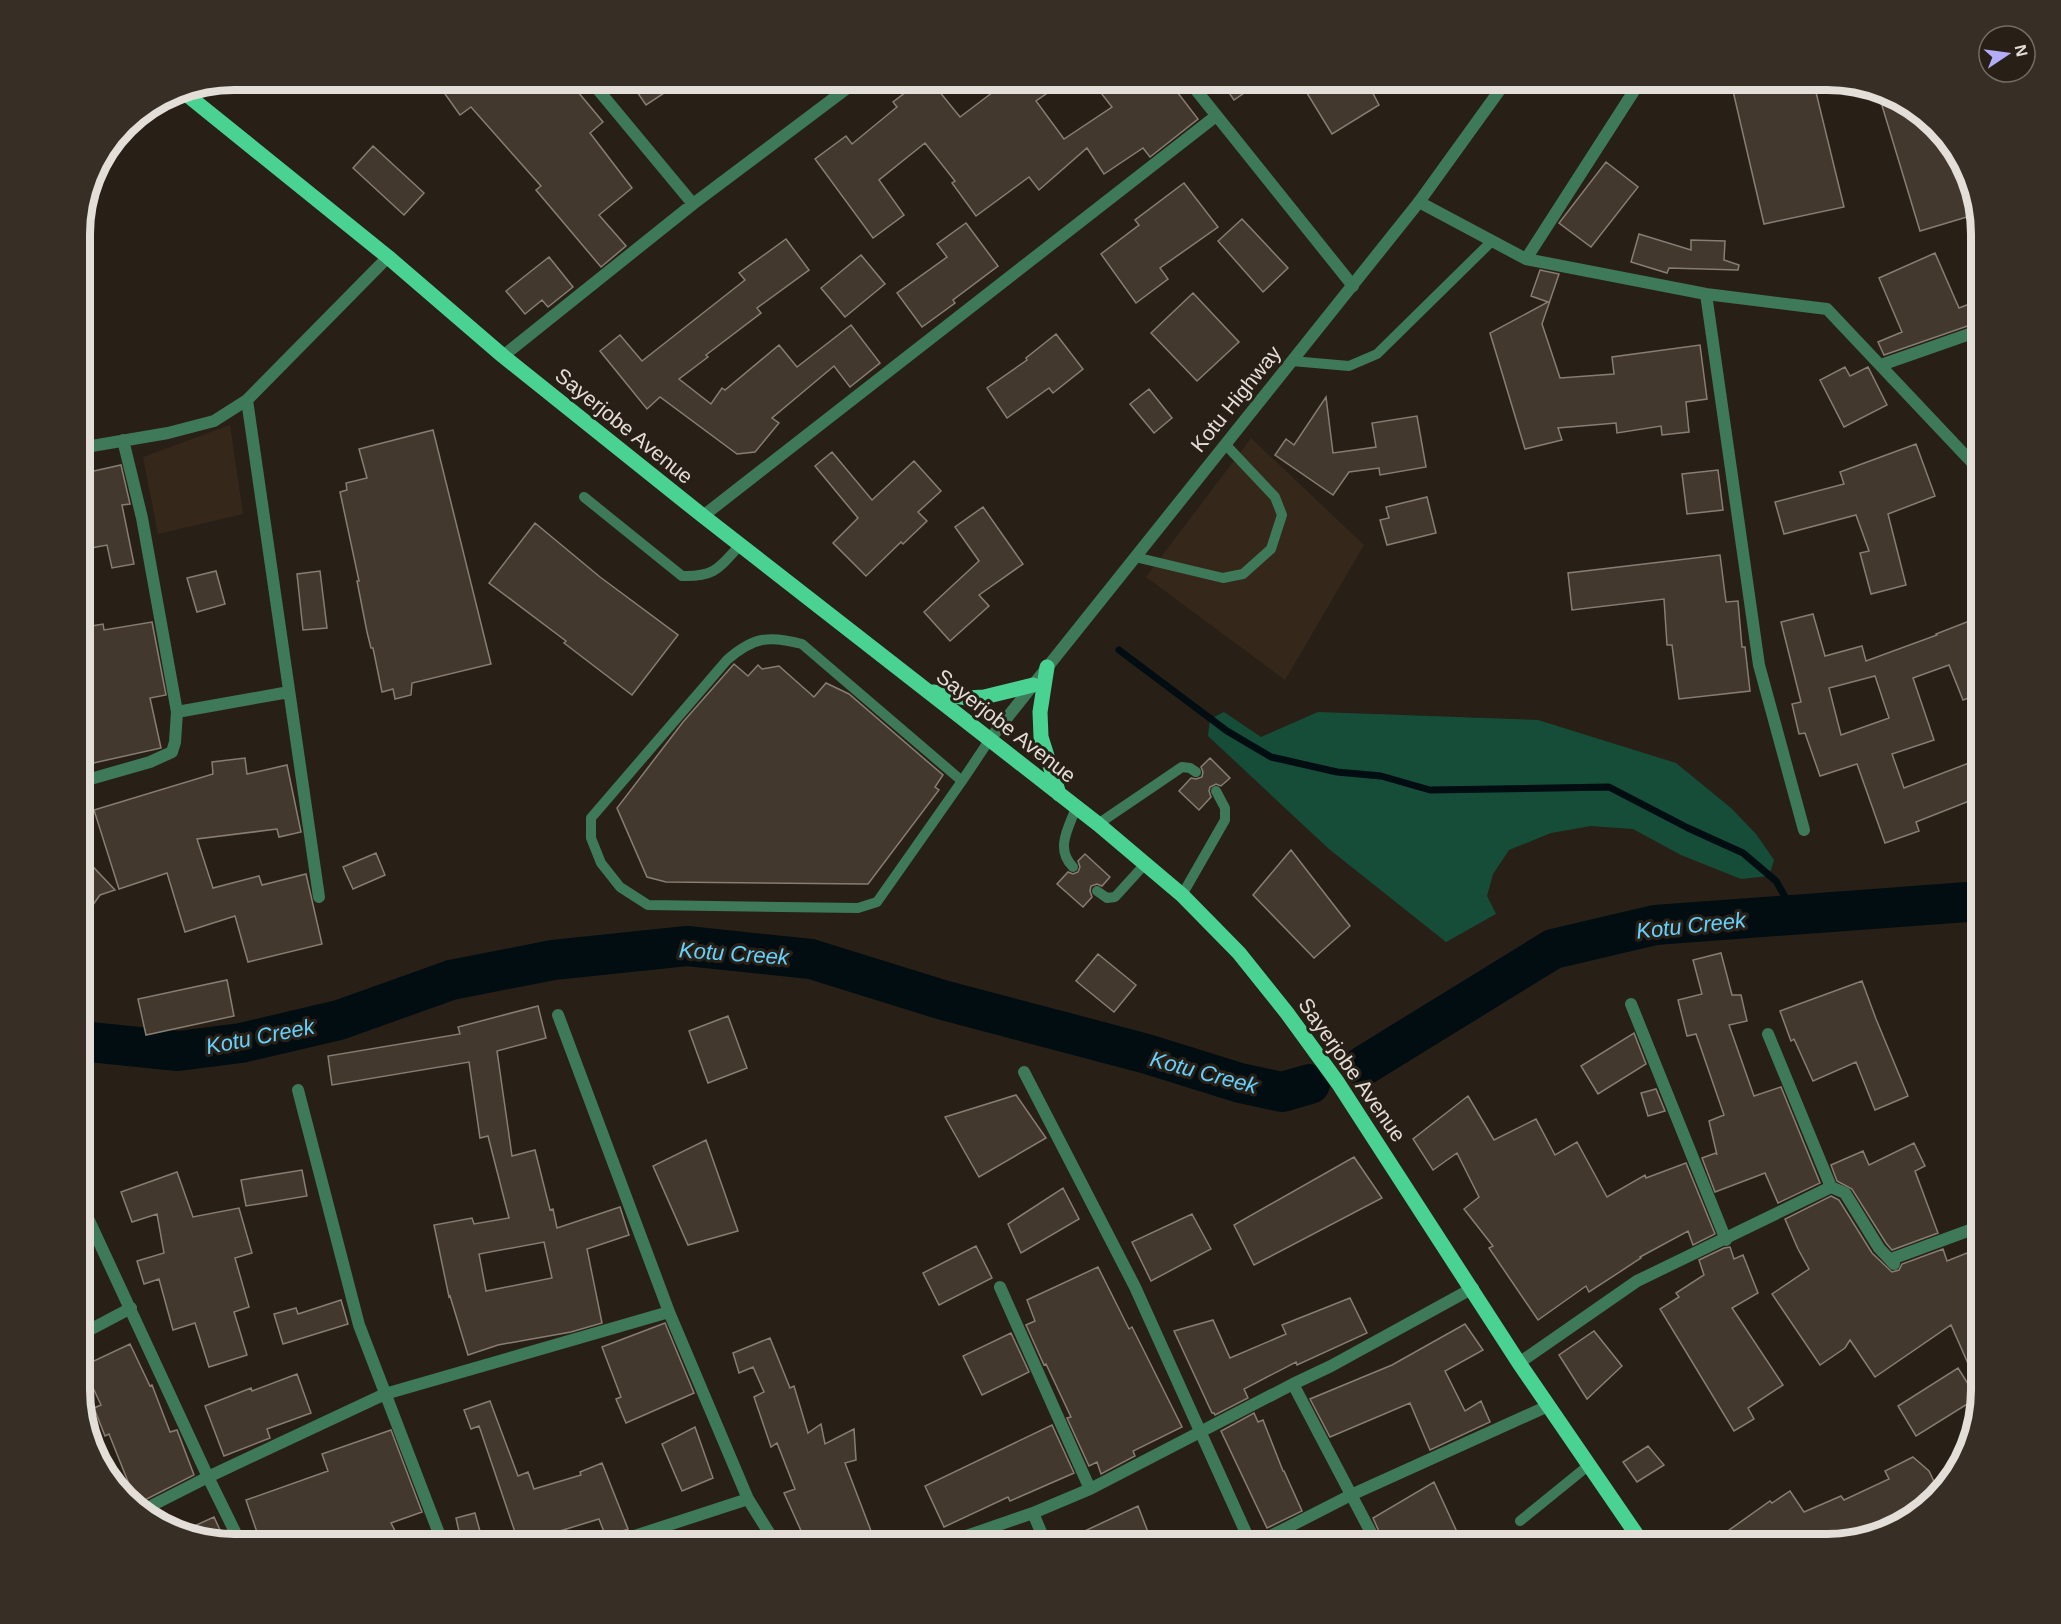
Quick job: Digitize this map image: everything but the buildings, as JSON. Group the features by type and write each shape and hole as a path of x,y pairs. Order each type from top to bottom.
{"main road":[{"name":"Sayerjobe Avenue","path":"190,97 388,257 503,356 703,516 1098,824 1182,896 1239,953 1294,1021 1338,1083 1473,1288 1519,1363 1636,1534"},
{"path":"1047,667 1040,712 1041,737 1059,794"},
{"path":"928,691 967,698 992,695 1033,685"}],"street":[{"path":"598,90 693,204"},
{"path":"503,356 693,204 843,90"},
{"path":"1196,90 1353,286"},
{"name":"Kotu Highway","path":"990,739 1419,202 1500,90"},
{"path":"1526,259 1635,90"},
{"path":"703,516 1216,116"},
{"path":"1419,202 1526,259 1706,294 1827,309 1971,460"},
{"path":"90,446 168,433 214,421 247,400 388,257"},
{"path":"1706,294 1759,665 1804,830"},
{"path":"1881,365 1971,334"},
{"path":"247,400 319,897"},
{"path":"90,779 150,762 172,752 175,742 177,712 141,518 123,440"},
{"path":"177,712 289,692"},
{"path":"1631,1004 1726,1240"},
{"path":"558,1015 669,1312 748,1499 769,1534"},
{"path":"1768,1034 1831,1187 1845,1193 1879,1248 1894,1264 1894,1258 1971,1230"},
{"path":"1024,1072 1135,1287 1246,1534"},
{"path":"298,1090 359,1325 439,1534"},
{"path":"1519,1363 1637,1281 1726,1240 1831,1187"},
{"path":"90,1233 131,1308 236,1534"},
{"path":"1000,1287 1090,1489"},
{"path":"974,1534 1090,1489 1331,1366 1473,1288"},
{"path":"90,1330 131,1308"},
{"path":"150,1507 385,1395 669,1312"},
{"path":"1293,1384 1371,1534"},
{"path":"1277,1534 1351,1495 1548,1406"},
{"path":"643,1534 748,1499"},
{"path":"1033,1513 1042,1534"}],"lane":[{"path":"1292,361 1349,366 1377,354 1492,241"},
{"path":"1135,557 1223,578 1244,574 1271,549 1282,516 1275,497 1225,444"},
{"path":"584,497 682,576 700,577 717,570 740,545"},
{"path":"962,781 802,644 784,639 765,639 742,646 727,660 591,818 591,838 601,863 620,887 648,905 858,908 877,902 962,781 990,739"},
{"path":"1098,824 1182,767 1196,772"},
{"path":"1182,896 1225,820 1225,808 1216,791"},
{"path":"1073,867 1065,859 1062,847 1076,808"},
{"path":"1097,891 1107,898 1115,897 1146,863"},
{"path":"1520,1521 1589,1465"}],"shaded area":[{"path":"230,425 243,514 158,534 143,457"},
{"path":"1251,438 1364,545 1285,680 1146,577"}],"green space":[{"path":"1224,712 1261,737 1318,712 1538,720 1676,763 1731,808 1756,834 1774,860 1769,876 1741,879 1681,855 1633,829 1591,826 1551,833 1509,850 1493,874 1487,896 1496,914 1446,942 1329,849 1208,736 1210,719"}],"waterway":[{"path":"1119,650 1227,731 1271,757 1337,772 1381,776 1430,790 1609,787 1688,828 1743,853 1776,881 1795,914"},
{"name":"Kotu Creek","path":"1363,1066 1553,949 1655,925 1971,902"},
{"name":"Kotu Creek","path":"90,1042 178,1051 241,1043 339,1020 451,980 553,960 687,946 811,959 943,1000 1147,1054 1240,1083 1282,1092 1310,1084"}]}
